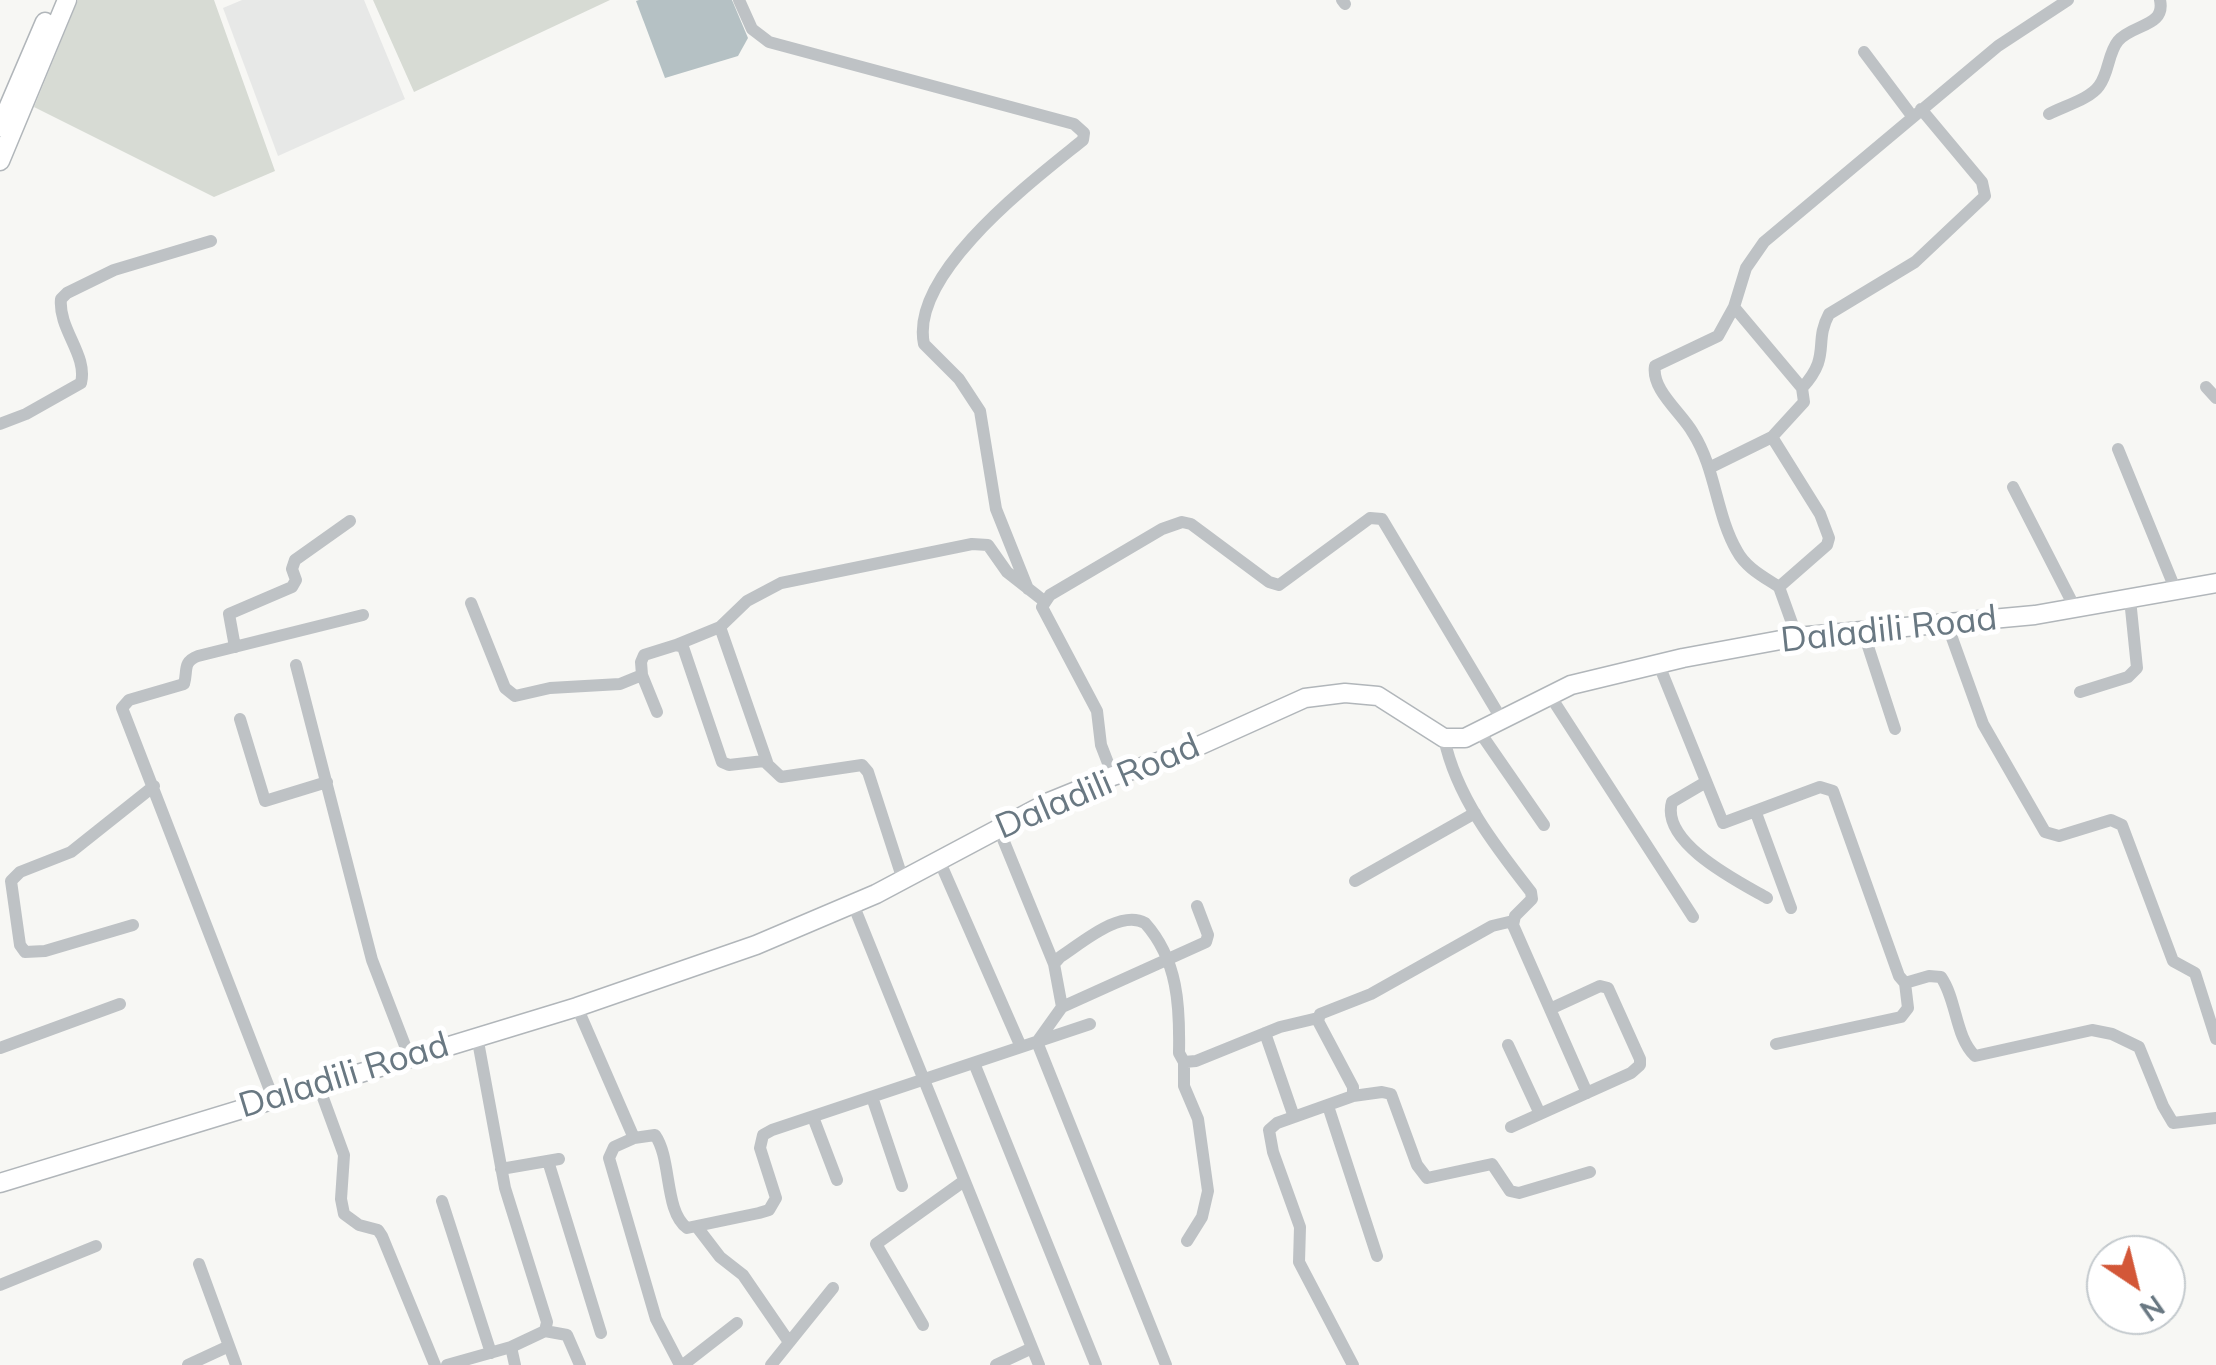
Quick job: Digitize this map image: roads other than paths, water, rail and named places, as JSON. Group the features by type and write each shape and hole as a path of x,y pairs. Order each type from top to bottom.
{"main road":[{"path":"0,127 54,0"},
{"path":"0,161 67,0"},
{"name":"Daladili Road","path":"0,1183 577,1007 756,945 903,880 1049,802 1174,757 1286,706 1326,694 1378,696 1444,738 1465,738 1571,685 1660,665 1797,637 2035,615 2216,583"}],"street":[{"path":"739,0 752,30 762,39 1074,124 1084,133 1083,140 1041,173 959,252 941,280 923,326 924,344 959,380 980,411 996,509 1028,588"},
{"path":"1797,637 1779,587 1738,554 1691,428 1658,385 1654,372 1660,362 1710,343 1718,336 1734,307 1746,268 1764,242 2045,6 2068,0"},
{"path":"2050,114 2099,86 2115,45 2126,34 2159,17 2160,0"},
{"path":"1802,388 1818,368 1829,314 1915,262 1985,196 1982,182 1864,52"},
{"path":"0,424 80,383 82,369 62,320 61,299 67,293 114,270 211,241"},
{"path":"1709,468 1772,437 1800,410 1804,395 1734,307"},
{"path":"2206,387 2216,398"},
{"path":"1772,437 1820,514 1829,538 1779,587"},
{"path":"2118,449 2176,591"},
{"path":"2013,487 2075,608"},
{"path":"1044,601 1172,524 1191,524 1269,582 1279,585 1359,524 1377,516 1386,523 1502,720"},
{"path":"235,647 229,614 292,587 296,580 292,569 295,560 350,521"},
{"path":"657,712 642,676 644,654 720,627 747,601 781,582 972,544 988,545 1007,572 1044,601"},
{"path":"2080,692 2128,677 2138,668 2130,599"},
{"path":"1044,601 1042,614 1097,711 1101,745 1113,776"},
{"path":"471,602 505,688 511,694 620,684 642,676"},
{"path":"273,1098 123,714 124,704 180,687 191,658 363,615"},
{"path":"1947,624 1983,724 2045,832 2059,836 2111,820 2122,825 2173,962 2195,973 2216,1039"},
{"path":"720,627 766,762 782,776 856,764 866,768 903,880"},
{"path":"1863,631 1896,729"},
{"path":"676,645 685,651 722,762 766,762"},
{"path":"296,664 372,960 410,1056"},
{"path":"1660,665 1723,823 1820,788 1833,792 1899,976 1905,983 1908,1008 1902,1016 1776,1044"},
{"path":"1549,694 1692,917"},
{"path":"240,719 262,798 270,800 327,782"},
{"path":"1479,731 1544,824"},
{"path":"1184,1062 1318,1018 1326,1010 1371,994 1492,926 1513,921 1532,896 1475,813 1454,773 1444,738"},
{"path":"1706,782 1672,802 1670,812 1676,824 1700,857 1767,898"},
{"path":"133,925 44,951 25,952 20,945 11,881 20,872 71,852 154,786"},
{"path":"1355,881 1475,813"},
{"path":"1756,813 1790,908"},
{"path":"998,827 1054,964 1062,1007"},
{"path":"940,860 1022,1047"},
{"path":"853,904 1039,1365"},
{"path":"1037,1042 1062,1007 1168,961 1208,939 1197,906"},
{"path":"1054,964 1130,918 1145,922 1168,961 1177,988 1184,1086 1198,1119 1208,1190 1204,1212 1187,1240"},
{"path":"1513,921 1587,1092"},
{"path":"1905,983 1941,977 1967,1046 1975,1056 2102,1030 2140,1047 2162,1106 2173,1123 2216,1118"},
{"path":"1511,1126 1631,1073 1640,1065 1608,988 1600,986 1550,1010"},
{"path":"0,1048 120,1004"},
{"path":"577,1007 634,1138"},
{"path":"1318,1018 1353,1087 1353,1096"},
{"path":"738,1323 681,1365 656,1319 609,1158 614,1147 649,1134 659,1140 682,1225 697,1228 769,1210 776,1198 760,1148 763,1135 1090,1024"},
{"path":"1265,1033 1294,1117"},
{"path":"478,1036 501,1169 547,1322 545,1332"},
{"path":"1037,1042 1166,1365"},
{"path":"1508,1045 1540,1114"},
{"path":"974,1063 1096,1365"},
{"path":"318,1084 344,1156 344,1214 358,1225 378,1230 382,1236 435,1365"},
{"path":"1353,1365 1297,1256 1301,1234 1273,1152 1271,1125 1353,1096 1382,1092 1391,1094 1419,1170 1427,1178 1492,1164 1510,1191 1520,1194 1590,1172"},
{"path":"872,1098 902,1186"},
{"path":"1328,1106 1376,1256"},
{"path":"814,1116 837,1180"},
{"path":"501,1169 554,1160 601,1334"},
{"path":"922,1325 876,1244 964,1182"},
{"path":"442,1200 491,1352"},
{"path":"697,1228 720,1257 743,1275 789,1342"},
{"path":"0,1285 96,1246"},
{"path":"199,1264 236,1365"},
{"path":"771,1365 833,1288"},
{"path":"448,1365 511,1347 545,1332 566,1335 580,1365"},
{"path":"188,1365 229,1346"},
{"path":"511,1347 515,1365"},
{"path":"996,1365 1032,1348"}]}
